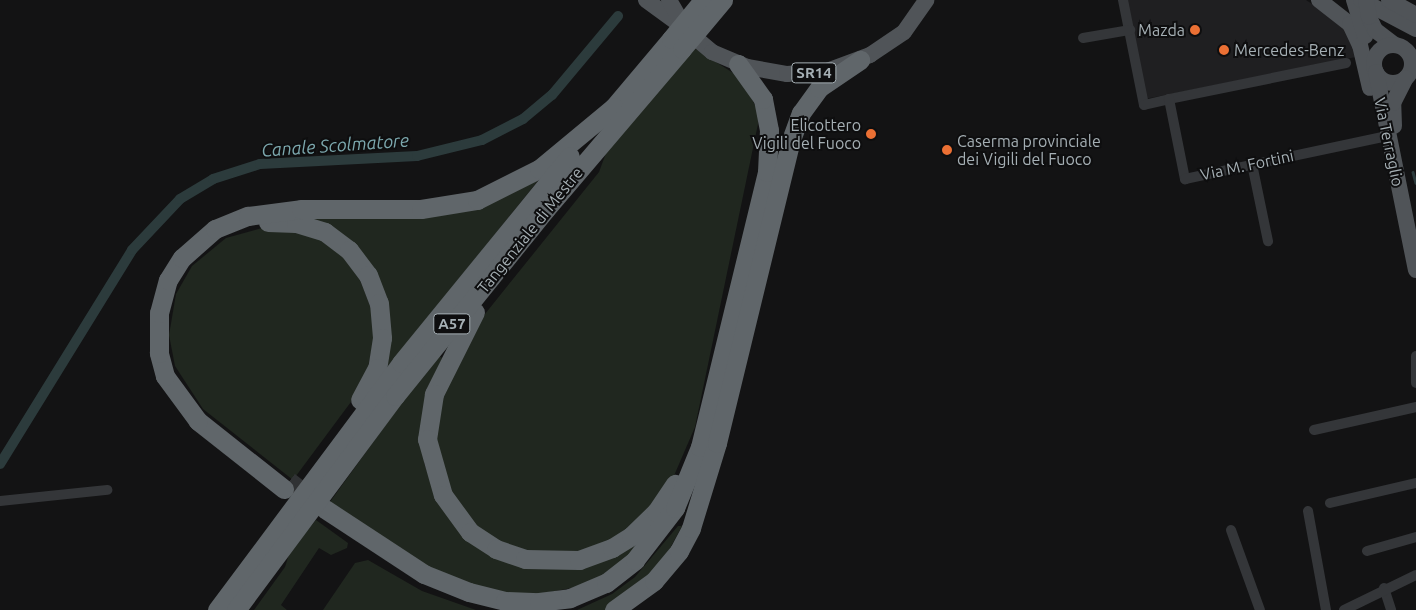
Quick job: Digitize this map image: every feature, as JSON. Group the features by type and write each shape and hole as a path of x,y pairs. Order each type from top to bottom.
{"highway":[{"name":"Tangenziale di Mestre","path":"236,610 395,396 680,40 703,0"},
{"name":"Tangenziale di Mestre","path":"217,610 293,485 518,217 614,106 723,0"},
{"path":"614,610 654,581 685,542 705,491 796,126 819,88 860,60"},
{"name":"A57","path":"502,610 450,596 412,579 322,513 402,562 456,588 516,602 570,598 616,576 657,535 684,490 709,416 769,158 763,99 738,64"},
{"name":"A57","path":"293,485 198,421 167,381 159,354 159,312 168,280 182,258 209,233 248,216 301,209 421,209 477,200 539,169 614,106"},
{"name":"A57","path":"564,186 546,222 469,321 434,394 427,428 428,451 450,507 475,535 506,553 546,562 590,557 623,542 656,512 683,472 709,416"},
{"name":"A57","path":"279,221 325,232 349,250 375,288 382,320 380,355 371,382 315,462 293,485 228,435 196,405 176,373 168,340 170,304 180,279 196,257 235,230 279,221"},
{"path":"560,610 584,604 610,591 638,570 665,541 702,471 726,401"}],"main road":[{"name":"SR14","path":"646,0 680,40 738,64 766,72 798,74 827,70 860,60 897,38 926,0"},
{"name":"SR14","path":"669,0 680,40"},
{"path":"1319,0 1343,17 1357,37 1376,113 1388,136"},
{"path":"1333,0 1416,15"},
{"path":"1367,7 1416,29"},
{"path":"1367,7 1375,30 1410,54 1410,74 1388,82 1375,67 1381,49 1395,44"},
{"name":"Via Terraglio","path":"1367,7 1375,67 1416,270"},
{"name":"Via Terraglio","path":"1410,74 1392,111 1416,233"}],"street":[{"path":"1123,0 1144,105 1346,63"},
{"path":"1083,38 1130,30"},
{"name":"Via M. Fortini","path":"1170,99 1185,179 1388,136"},
{"path":"1252,164 1268,241"},
{"path":"1416,356 1416,382"},
{"path":"1314,430 1416,407"},
{"path":"1330,503 1416,483"},
{"path":"0,501 107,490"},
{"path":"1308,510 1326,610"},
{"path":"1231,530 1260,610"},
{"path":"1366,551 1416,537"},
{"path":"1344,610 1384,588 1416,575"},
{"path":"1384,588 1391,610"}],"shaded area":[{"path":"1127,0 1306,0 1338,21 1350,36 1356,57 1145,99"},
{"path":"694,48 741,78 758,111 758,124 695,427 673,478 655,506 595,553 502,550 447,499 432,414 481,319 599,172 606,153"},
{"path":"537,174 541,177 386,369 381,365 386,333 382,298 368,269 346,244 316,226 279,218 252,219 222,230 199,246 180,267 163,304 160,335 164,359 177,388 197,415 231,444 196,416 176,389 166,369 161,351 159,335 162,304 179,267 191,252 212,234 242,221 269,215 400,213 454,208 498,196"},
{"path":"269,226 316,235 353,263 377,322 365,383 293,480 203,409 175,366 169,335 176,294 192,266 226,238"},
{"path":"437,354 442,358 430,390 424,463 438,500 528,566 638,533 634,552 588,585 523,597 452,583 327,506"},
{"path":"316,520 348,543 347,548 331,555 319,548 281,605 287,610 254,610 285,567 290,551"},
{"path":"678,526 682,526 661,565 605,610 577,610 612,594 635,577"},
{"path":"368,560 422,591 476,610 323,610 355,563"}],"waterway":[{"name":"Canale Scolmatore","path":"0,464 132,250 180,199 213,179 260,164 417,156 482,140 523,119 552,95 618,16"},
{"path":"1413,172 1416,183"}],"tunnel":[{"path":"289,481 316,502"}],"place":[{"name":"Mazda","path":"1195,30"},
{"name":"Mercedes-Benz","path":"1224,50"},
{"name":"Elicottero Vigili del Fuoco","path":"871,134"},
{"name":"Caserma provinciale dei Vigili del Fuoco","path":"947,150"}]}
